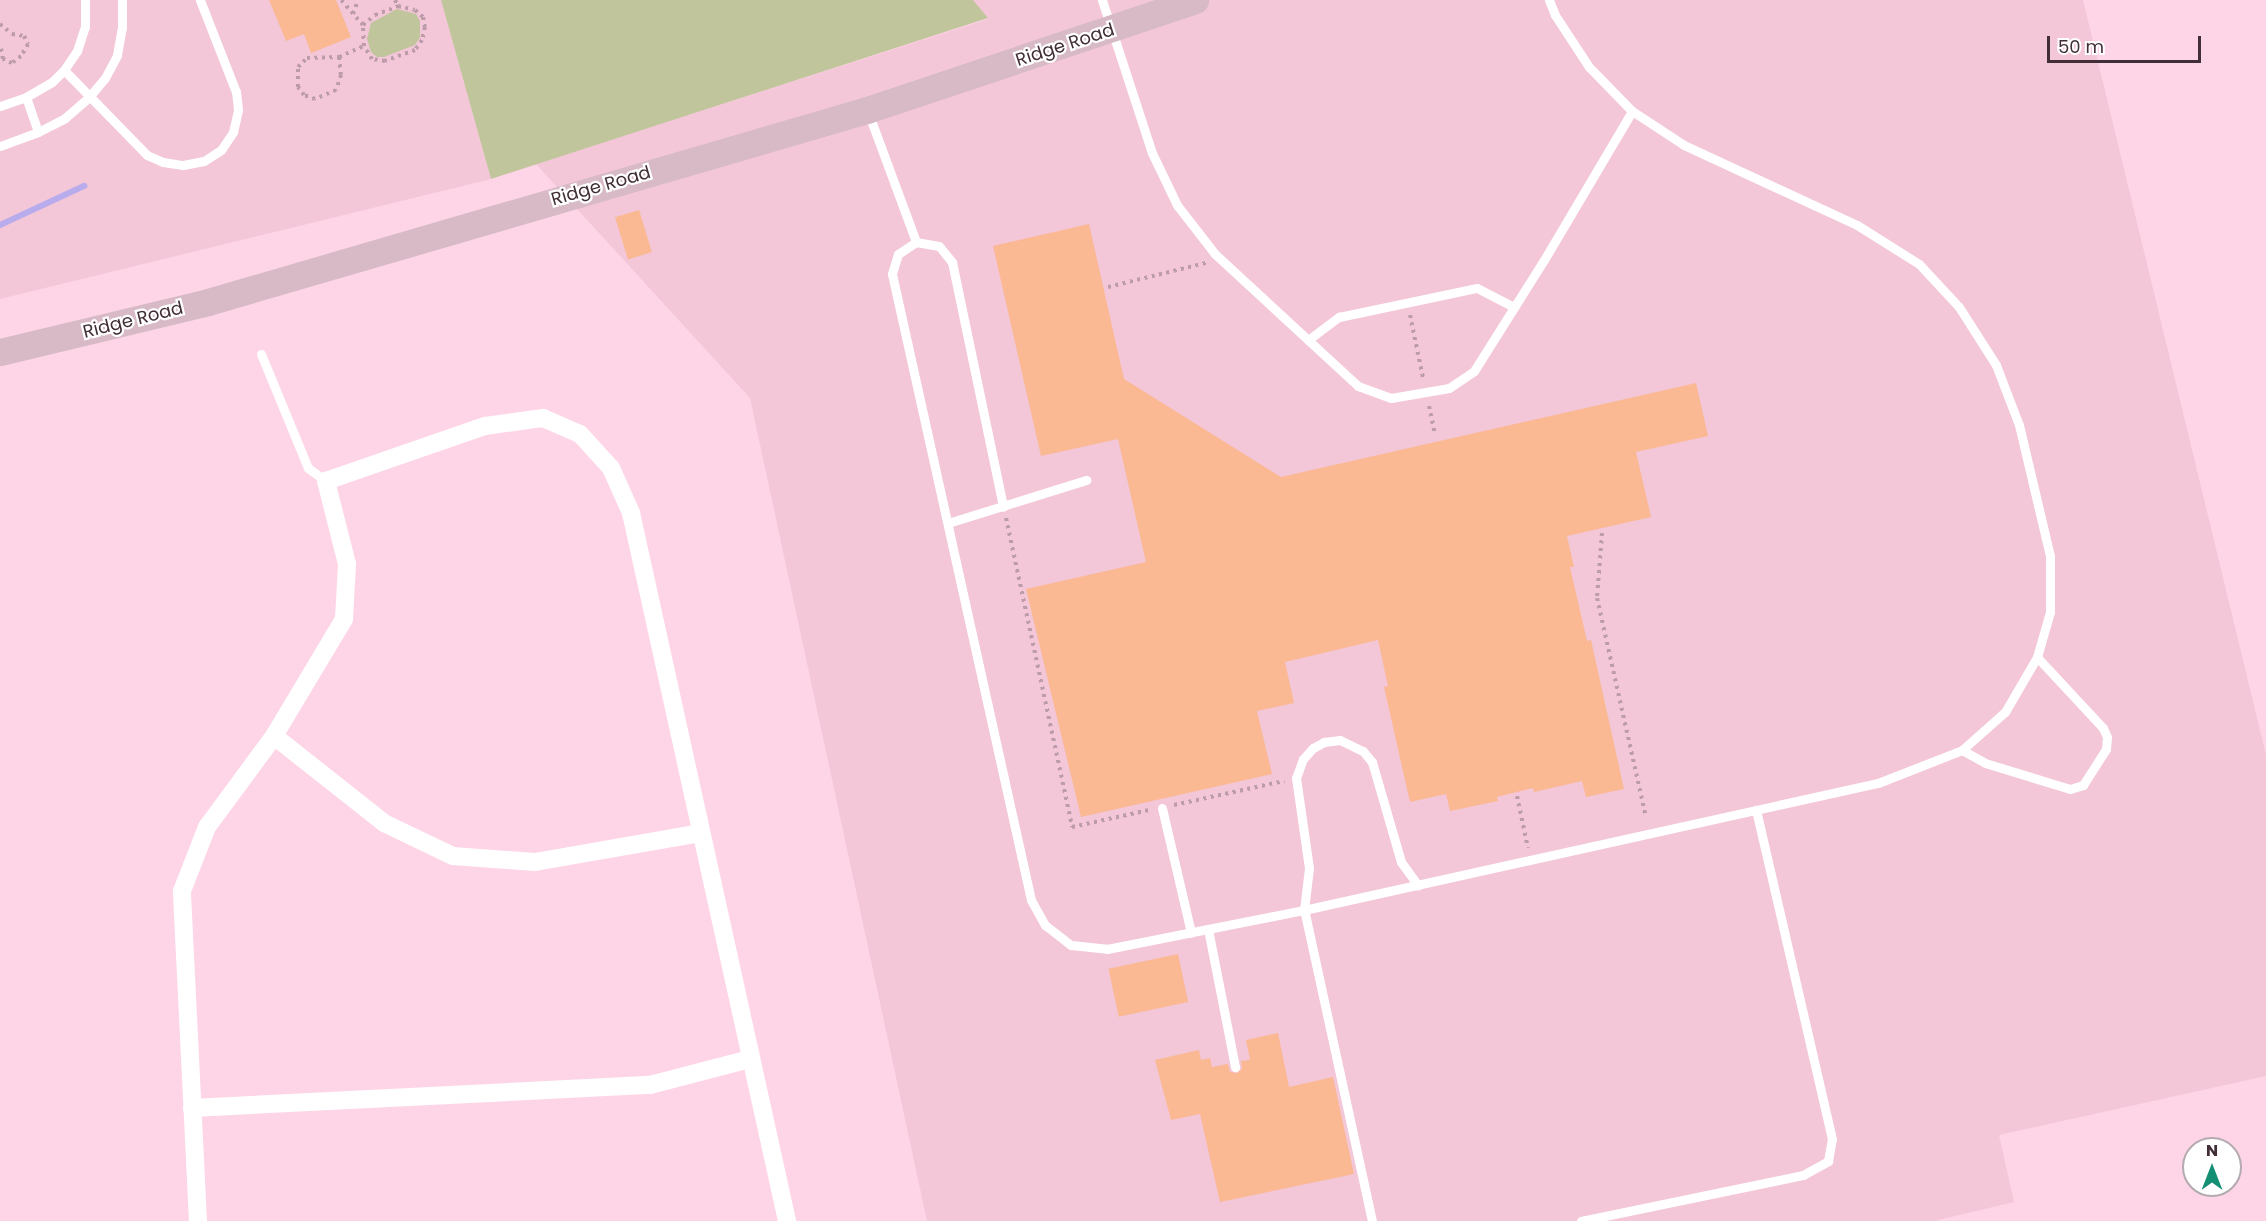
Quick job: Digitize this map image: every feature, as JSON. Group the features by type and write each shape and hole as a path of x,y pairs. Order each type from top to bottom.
{"street":[{"name":"Ridge Road","path":"0,352 208,302 867,110 1195,0"},
{"path":"198,1221 182,891 207,827 274,736 344,619 347,564 326,481 485,426 543,418 580,434 611,468 631,513 787,1221"},
{"path":"274,736 384,823 453,856 534,862 700,833"},
{"path":"192,1108 650,1085 750,1059"}],"lane":[{"path":"0,106 26,97 52,82 64,70 77,51 85,27 85,0"},
{"path":"0,146 38,132 65,118 89,97 105,78 117,55 122,28 122,0"},
{"path":"64,70 147,154 164,162 183,165 204,161 221,150 233,132 238,110 236,92 201,0"},
{"path":"1102,0 1152,153 1176,205 1215,254 1358,386 1391,398 1449,388 1474,371 1632,111"},
{"path":"1003,507 952,262 939,246 916,242 898,254 892,274 1031,900 1046,925 1071,945 1107,949 1191,933 1878,783 1962,750 2006,712 2037,657 2050,612 2050,556 2019,425 1996,365 1959,307 1919,264 1857,225 1684,145 1632,111 1589,67 1555,15 1549,0"},
{"path":"26,97 38,132"},
{"path":"867,110 916,242"},
{"path":"1308,340 1339,317 1477,288 1514,307"},
{"path":"261,354 308,468 326,481"},
{"path":"948,523 1086,480"},
{"path":"1962,750 1985,763 2070,789 2083,785 2106,749 2107,737 2103,728 2037,657"},
{"path":"1372,1221 1304,910 1309,868 1296,778 1303,759 1313,748 1324,742 1340,740 1363,751 1372,762 1401,862 1418,885"},
{"path":"1162,808 1191,933"},
{"path":"1581,1221 1803,1175 1828,1161 1832,1139 1756,810"},
{"path":"1208,929 1234,1067"}],"path":[{"path":"340,0 363,25 364,46 372,59 385,61 415,50 422,40 425,27 423,17 415,10 398,6 375,15 363,25"},
{"path":"353,14 358,0"},
{"path":"396,0 398,6"},
{"path":"0,24 12,34 24,36 28,44 21,56 12,63 3,59 0,44"},
{"path":"339,57 341,75 336,90 315,99 304,95 298,87 298,67 307,58 339,57 364,46"},
{"path":"1108,287 1205,264 1215,254"},
{"path":"1407,303 1435,434"},
{"path":"1003,507 1072,827 1296,778"},
{"path":"1602,533 1597,598 1646,817"},
{"path":"1518,796 1531,860"}],"shaded area":[{"path":"0,0 441,0 491,179 0,299"},
{"path":"973,0 2083,0 2266,755 2266,1076 1999,1135 2014,1202 1934,1221 927,1221 750,398 536,164 988,19"}],"green space":[{"path":"441,0 973,0 988,18 491,179"},
{"path":"397,9 416,14 420,21 420,37 415,45 384,57 377,57 371,52 367,39 371,23"}],"building":[{"path":"269,0 336,0 351,37 311,53 304,34 286,41"},
{"path":"639,210 652,252 628,259 615,217"},
{"path":"1089,224 1124,379 1281,477 1696,383 1708,436 1636,452 1651,517 1567,536 1574,567 1570,567 1587,641 1591,640 1624,789 1586,797 1582,781 1534,792 1533,788 1497,797 1498,801 1450,811 1446,794 1410,802 1384,687 1388,686 1378,640 1285,662 1294,703 1257,711 1272,774 1081,817 1026,589 1146,562 1118,439 1041,456 993,246"},
{"path":"1178,954 1188,1002 1119,1017 1109,969"},
{"path":"1278,1033 1289,1087 1333,1077 1354,1174 1220,1202 1200,1114 1171,1120 1155,1060 1199,1050 1201,1060 1210,1058 1212,1067 1228,1064 1230,1072 1237,1073 1242,1069 1241,1061 1250,1060 1246,1040"}],"waterway":[{"path":"0,225 84,186"}]}
